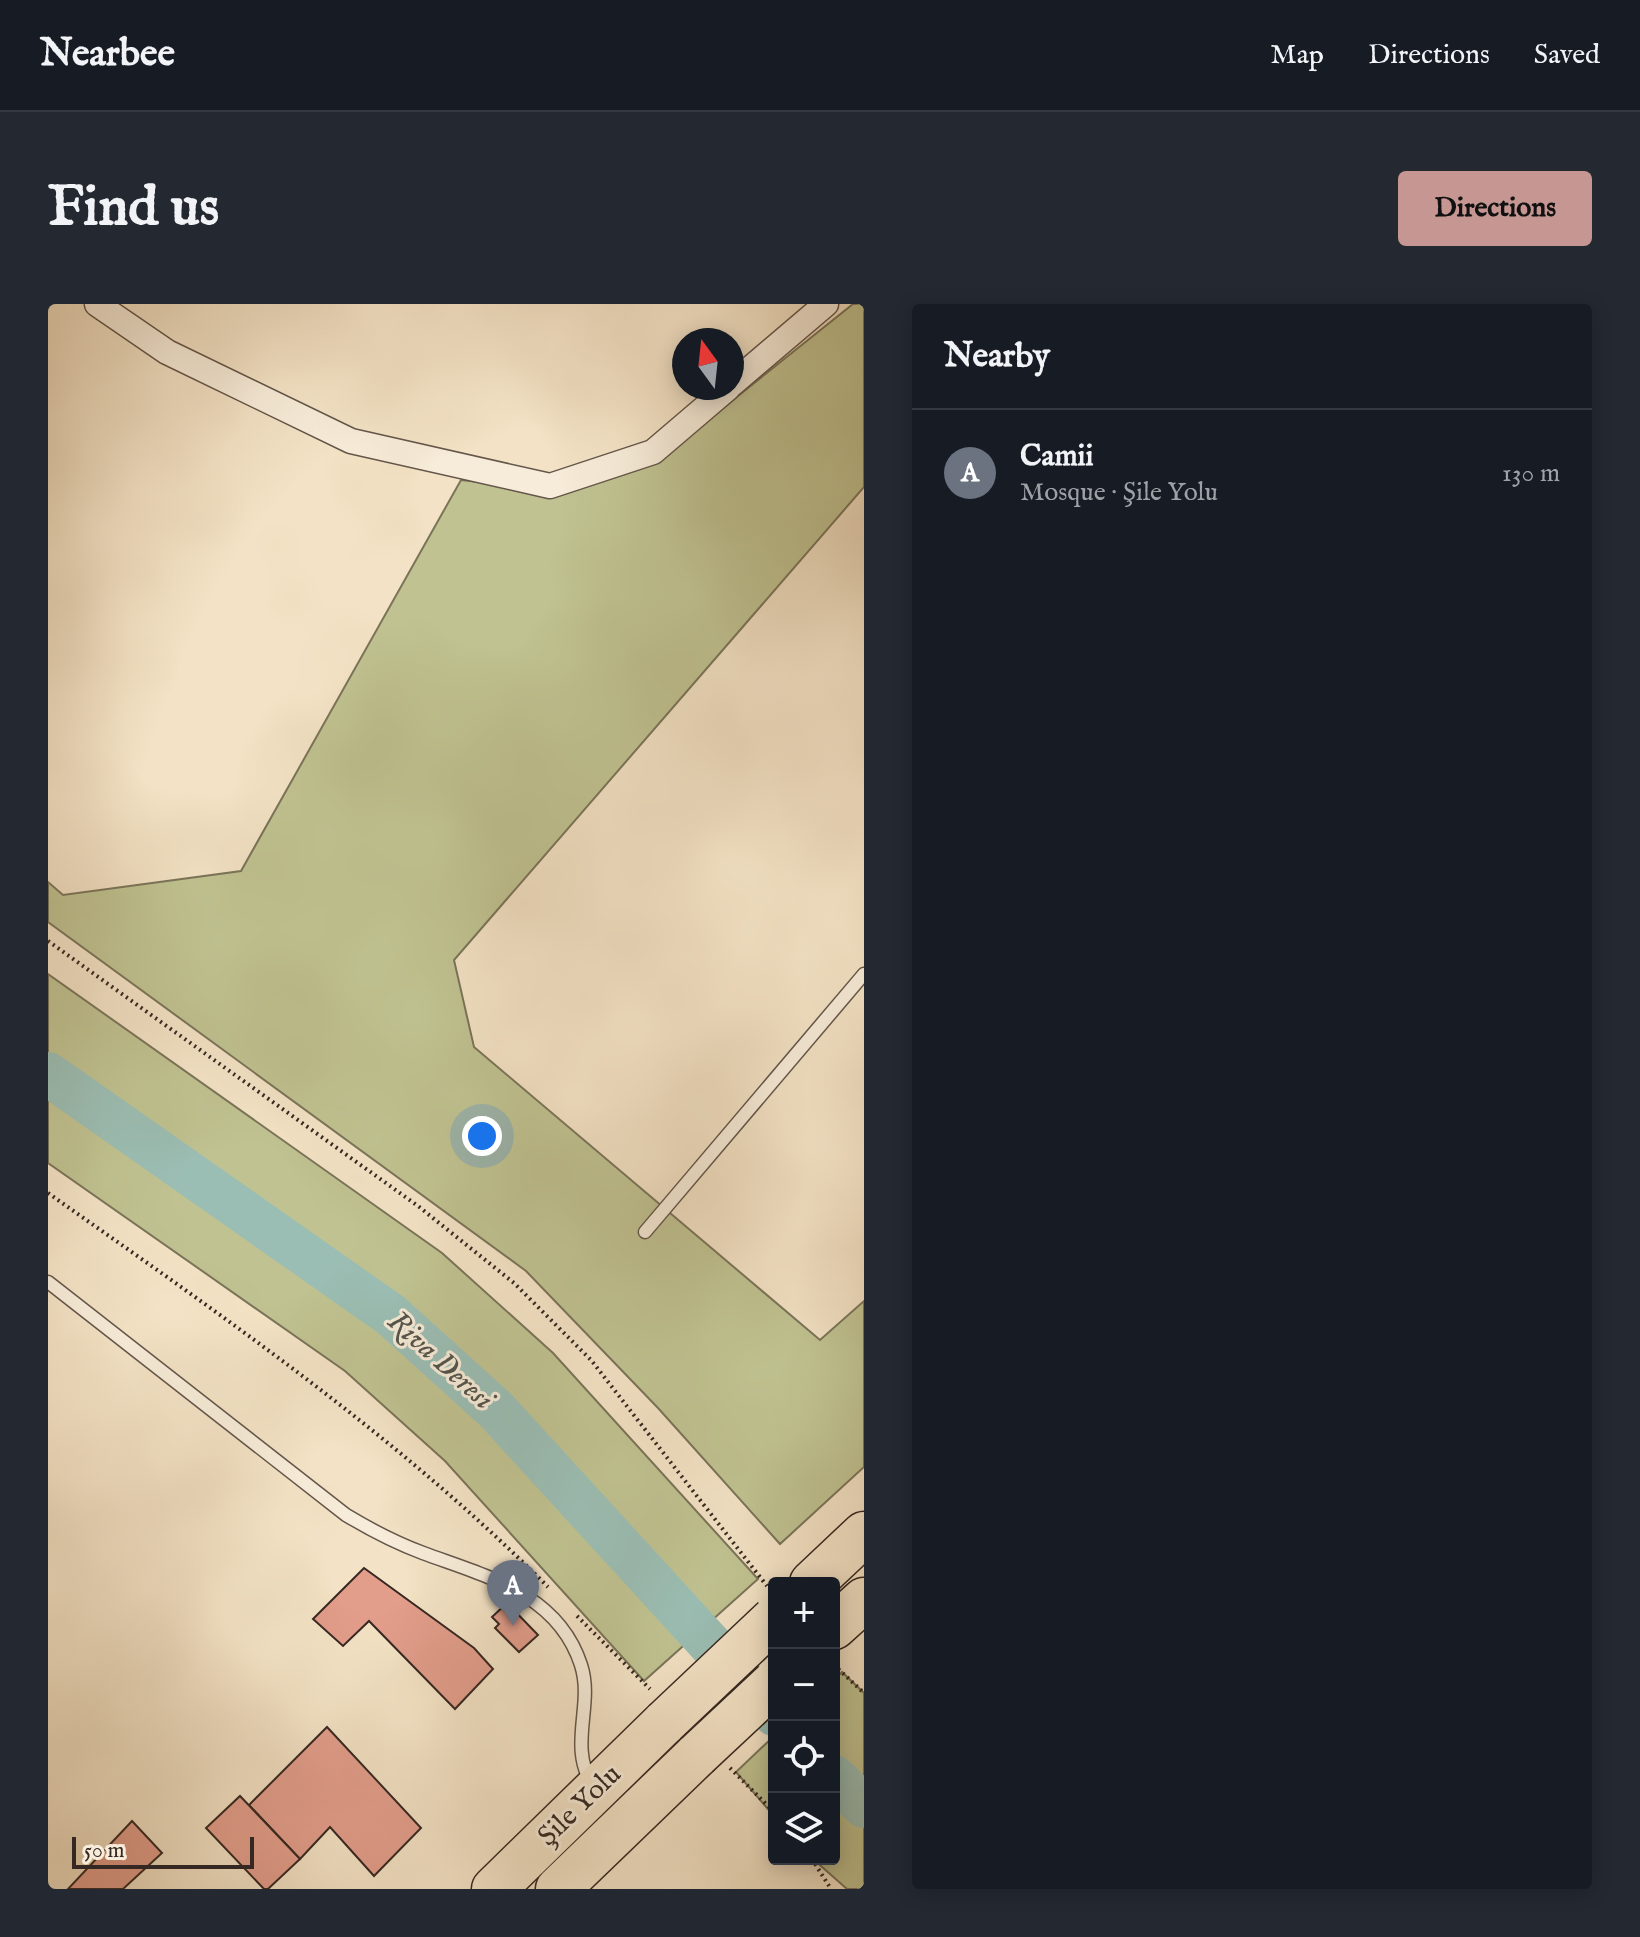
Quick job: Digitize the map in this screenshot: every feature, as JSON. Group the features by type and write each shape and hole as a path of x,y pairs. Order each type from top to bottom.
{"highway":[{"path":"818,1577 864,1534"},
{"path":"663,1711 768,1624"},
{"name":"Şile Yolu","path":"558,1889 712,1760 768,1690"},
{"name":"Şile Yolu","path":"494,1889 596,1790 663,1711"}],"street":[{"path":"97,304 167,352 351,441 550,486 653,452 714,400"},
{"path":"744,374 826,304"}],"lane":[{"path":"645,1232 864,974"},
{"path":"48,1282 346,1515 400,1544 493,1576 529,1598 562,1629 581,1663 587,1690 580,1749 596,1790"}],"path":[{"path":"48,941 418,1206 514,1283 600,1371 768,1586"},
{"path":"48,1193 379,1435 503,1543 555,1594"},
{"path":"576,1615 663,1711"},
{"path":"840,1671 864,1693"},
{"path":"712,1760 768,1807"},
{"path":"816,1865 831,1889"}],"green space":[{"path":"853,304 864,304 864,487 454,960 474,1047 820,1340 864,1301 864,1467 780,1544 658,1408 526,1271 48,922 48,882 63,895 241,871 461,480 568,492 733,400 744,400 744,391"},
{"name":"Riva Deresi","path":"48,974 442,1253 553,1353 758,1579 644,1681 445,1461 345,1371 48,1163"},
{"path":"842,1672 864,1693 864,1889 847,1889 820,1865 840,1865"},
{"path":"768,1742 768,1809 736,1772"}],"building":[{"path":"364,1568 474,1648 493,1669 455,1709 369,1621 343,1646 313,1619"},
{"path":"507,1603 538,1635 519,1652 495,1628 499,1624 492,1617"},
{"path":"327,1727 421,1828 374,1876 330,1827 300,1859 249,1805"},
{"path":"240,1796 300,1859 268,1889 264,1889 206,1828"},
{"path":"132,1821 162,1853 123,1889 68,1889"}],"waterway":[{"name":"Riva Deresi","path":"48,1074 391,1315 496,1410 768,1707"},
{"name":"Riva Deresi","path":"840,1783 864,1806"}],"place":[{"name":"Camii","path":"513,1626"}]}
